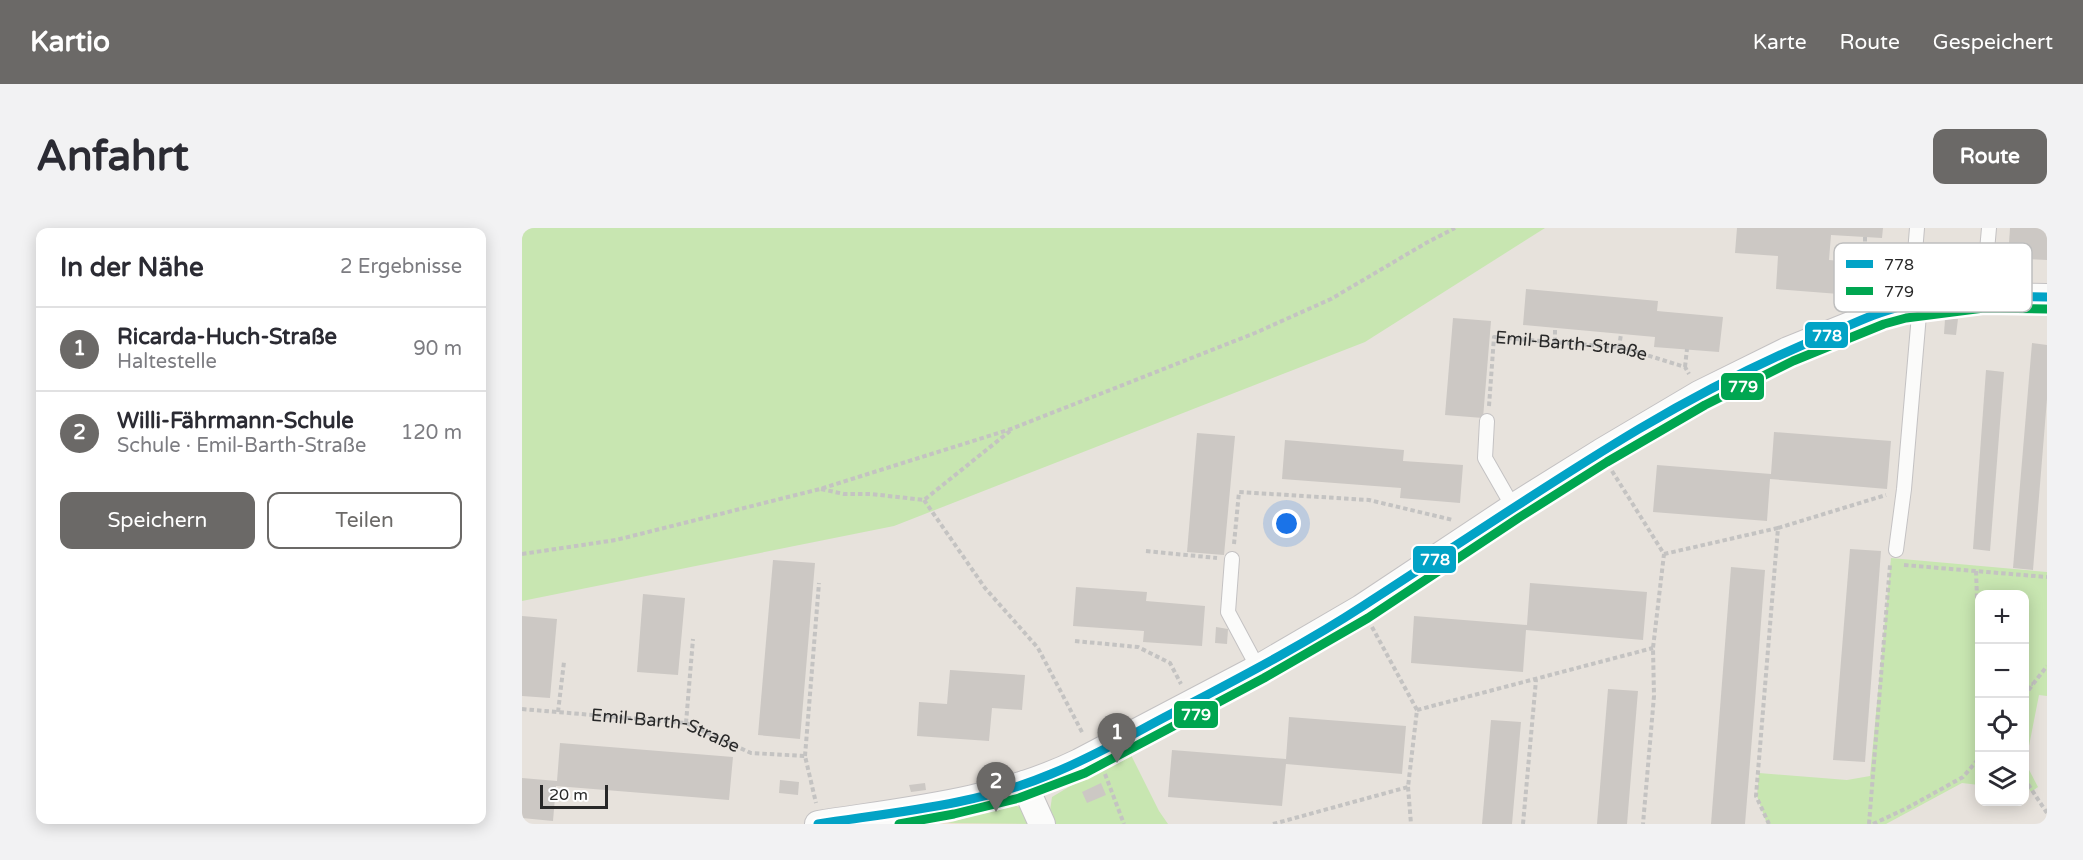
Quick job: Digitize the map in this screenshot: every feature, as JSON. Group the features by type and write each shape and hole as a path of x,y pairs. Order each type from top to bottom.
{"street":[{"path":"2032,297 2047,297"},
{"path":"819,824 945,805 1053,775 1258,668 1361,608 1513,507 1699,394 1788,350 1884,312"},
{"path":"1024,784 1042,824"}],"lane":[{"path":"1916,243 1917,228"},
{"path":"1988,243 1989,228"},
{"path":"1896,550 1904,489 1919,312"},
{"path":"1487,421 1485,458 1513,507"},
{"path":"1232,559 1228,612 1258,668"}],"path":[{"path":"522,554 616,540 820,489 1011,429 1255,333 1331,299 1455,228"},
{"path":"1865,237 1865,243"},
{"path":"1555,328 1555,342"},
{"path":"1619,348 1621,334"},
{"name":"Emil-Barth-Straße","path":"1487,421 1491,345 1494,337 1619,348 1685,367"},
{"path":"1687,350 1685,367 1699,394"},
{"path":"820,489 844,494 871,494 924,500 1011,429"},
{"path":"1601,452 1664,554 1653,648 1654,696 1643,824"},
{"path":"1664,554 1778,528 1904,489"},
{"path":"1146,550 1232,559 1239,492 1369,500 1413,509 1480,528"},
{"path":"924,500 984,588 1038,648 1083,735 1075,739"},
{"path":"1769,824 1755,796 1778,528"},
{"path":"1896,550 1890,563 1871,824 1907,808 1963,777 1974,764"},
{"path":"1890,563 2047,577"},
{"path":"1976,571 1979,644"},
{"path":"819,583 805,756 819,824"},
{"path":"1361,608 1417,710 1408,787 1412,824"},
{"path":"686,723 693,639"},
{"path":"1075,641 1138,647 1170,663 1191,704"},
{"path":"1417,710 1653,648"},
{"path":"558,712 564,662"},
{"path":"2029,690 2047,666"},
{"path":"1523,824 1536,680"},
{"path":"2029,683 2033,684"},
{"name":"Emil-Barth-Straße","path":"522,709 686,723 751,753 805,756"},
{"path":"1096,778 1105,774 1124,824"},
{"path":"2029,784 2047,811"},
{"path":"1273,824 1408,787"}],"shaded area":[{"path":"1015,799 1027,807 1033,824 902,824 944,817"}],"green space":[{"path":"522,228 1545,228 1365,342 894,526 522,601"},
{"path":"1891,558 2047,572 2047,696 2039,695 2029,746 2029,590 1975,590 1975,785 1962,783 1886,824 1767,824 1757,796 1759,773 1847,780 1870,776"},
{"path":"1129,751 1159,811 1168,824 1054,824 1050,811 1052,797"},
{"path":"2029,770 2038,787 2031,792 2029,789"},
{"path":"1012,804 1024,809 1031,824 948,823"}],"building":[{"path":"1737,228 1883,228 1882,238 1831,235 1829,260 1834,260 1834,294 1776,289 1778,256 1735,253"},
{"path":"2010,228 2047,228 2047,260 2032,259 2032,243 2009,243"},
{"path":"1526,289 1658,301 1657,311 1723,317 1719,352 1654,347 1655,337 1523,325"},
{"path":"1453,318 1491,321 1483,418 1445,415"},
{"path":"1945,319 1958,319 1956,335 1944,334"},
{"path":"2032,343 2047,345 2047,399 2033,570 2013,568"},
{"path":"1986,370 2004,372 1990,551 1973,549"},
{"path":"1774,432 1891,441 1887,489 1770,479 1767,521 1653,512 1657,465 1771,474"},
{"path":"1197,433 1235,436 1224,555 1187,552"},
{"path":"1285,440 1404,450 1403,461 1463,465 1460,503 1400,498 1401,488 1282,479"},
{"path":"1850,549 1881,551 1865,762 1833,760"},
{"path":"773,560 815,563 800,739 758,735"},
{"path":"1731,567 1765,570 1755,701 1745,824 1711,824"},
{"path":"1530,583 1647,592 1643,640 1526,630 1523,672 1411,663 1414,616 1527,625"},
{"path":"1076,587 1147,592 1146,601 1205,606 1202,646 1143,642 1144,631 1073,626"},
{"path":"643,594 685,598 678,675 637,672"},
{"path":"522,616 557,619 550,698 522,696"},
{"path":"1216,627 1228,629 1227,644 1215,643"},
{"path":"950,670 1025,675 1022,710 992,708 989,741 917,736 919,702 947,704"},
{"path":"1608,689 1638,691 1627,824 1597,824"},
{"path":"1289,717 1406,726 1402,774 1286,764 1282,806 1168,797 1172,750 1286,759"},
{"path":"1491,720 1521,722 1512,824 1482,824"},
{"path":"560,743 733,757 729,800 556,786 553,821 522,818 522,778 557,781"},
{"path":"780,780 799,782 798,795 779,793"},
{"path":"925,783 926,790 911,792 909,785"},
{"path":"1101,783 1106,795 1087,803 1082,792"}],"transit line":[{"name":"778","path":"2032,297 2047,297"},
{"name":"779","path":"2032,309 2047,309"},
{"name":"778","path":"818,824 966,800 1023,785 1081,761 1315,636 1569,472 1663,415 1784,353 1883,312"},
{"name":"779","path":"899,824 954,814 1019,798 1085,773 1264,678 1368,618 1607,462 1705,405 1793,361 1884,324 1906,318 1953,312"}],"place":[{"name":"Ricarda-Huch-Straße","path":"1117,763"},
{"name":"Willi-Fährmann-Schule","path":"996,812"}]}
